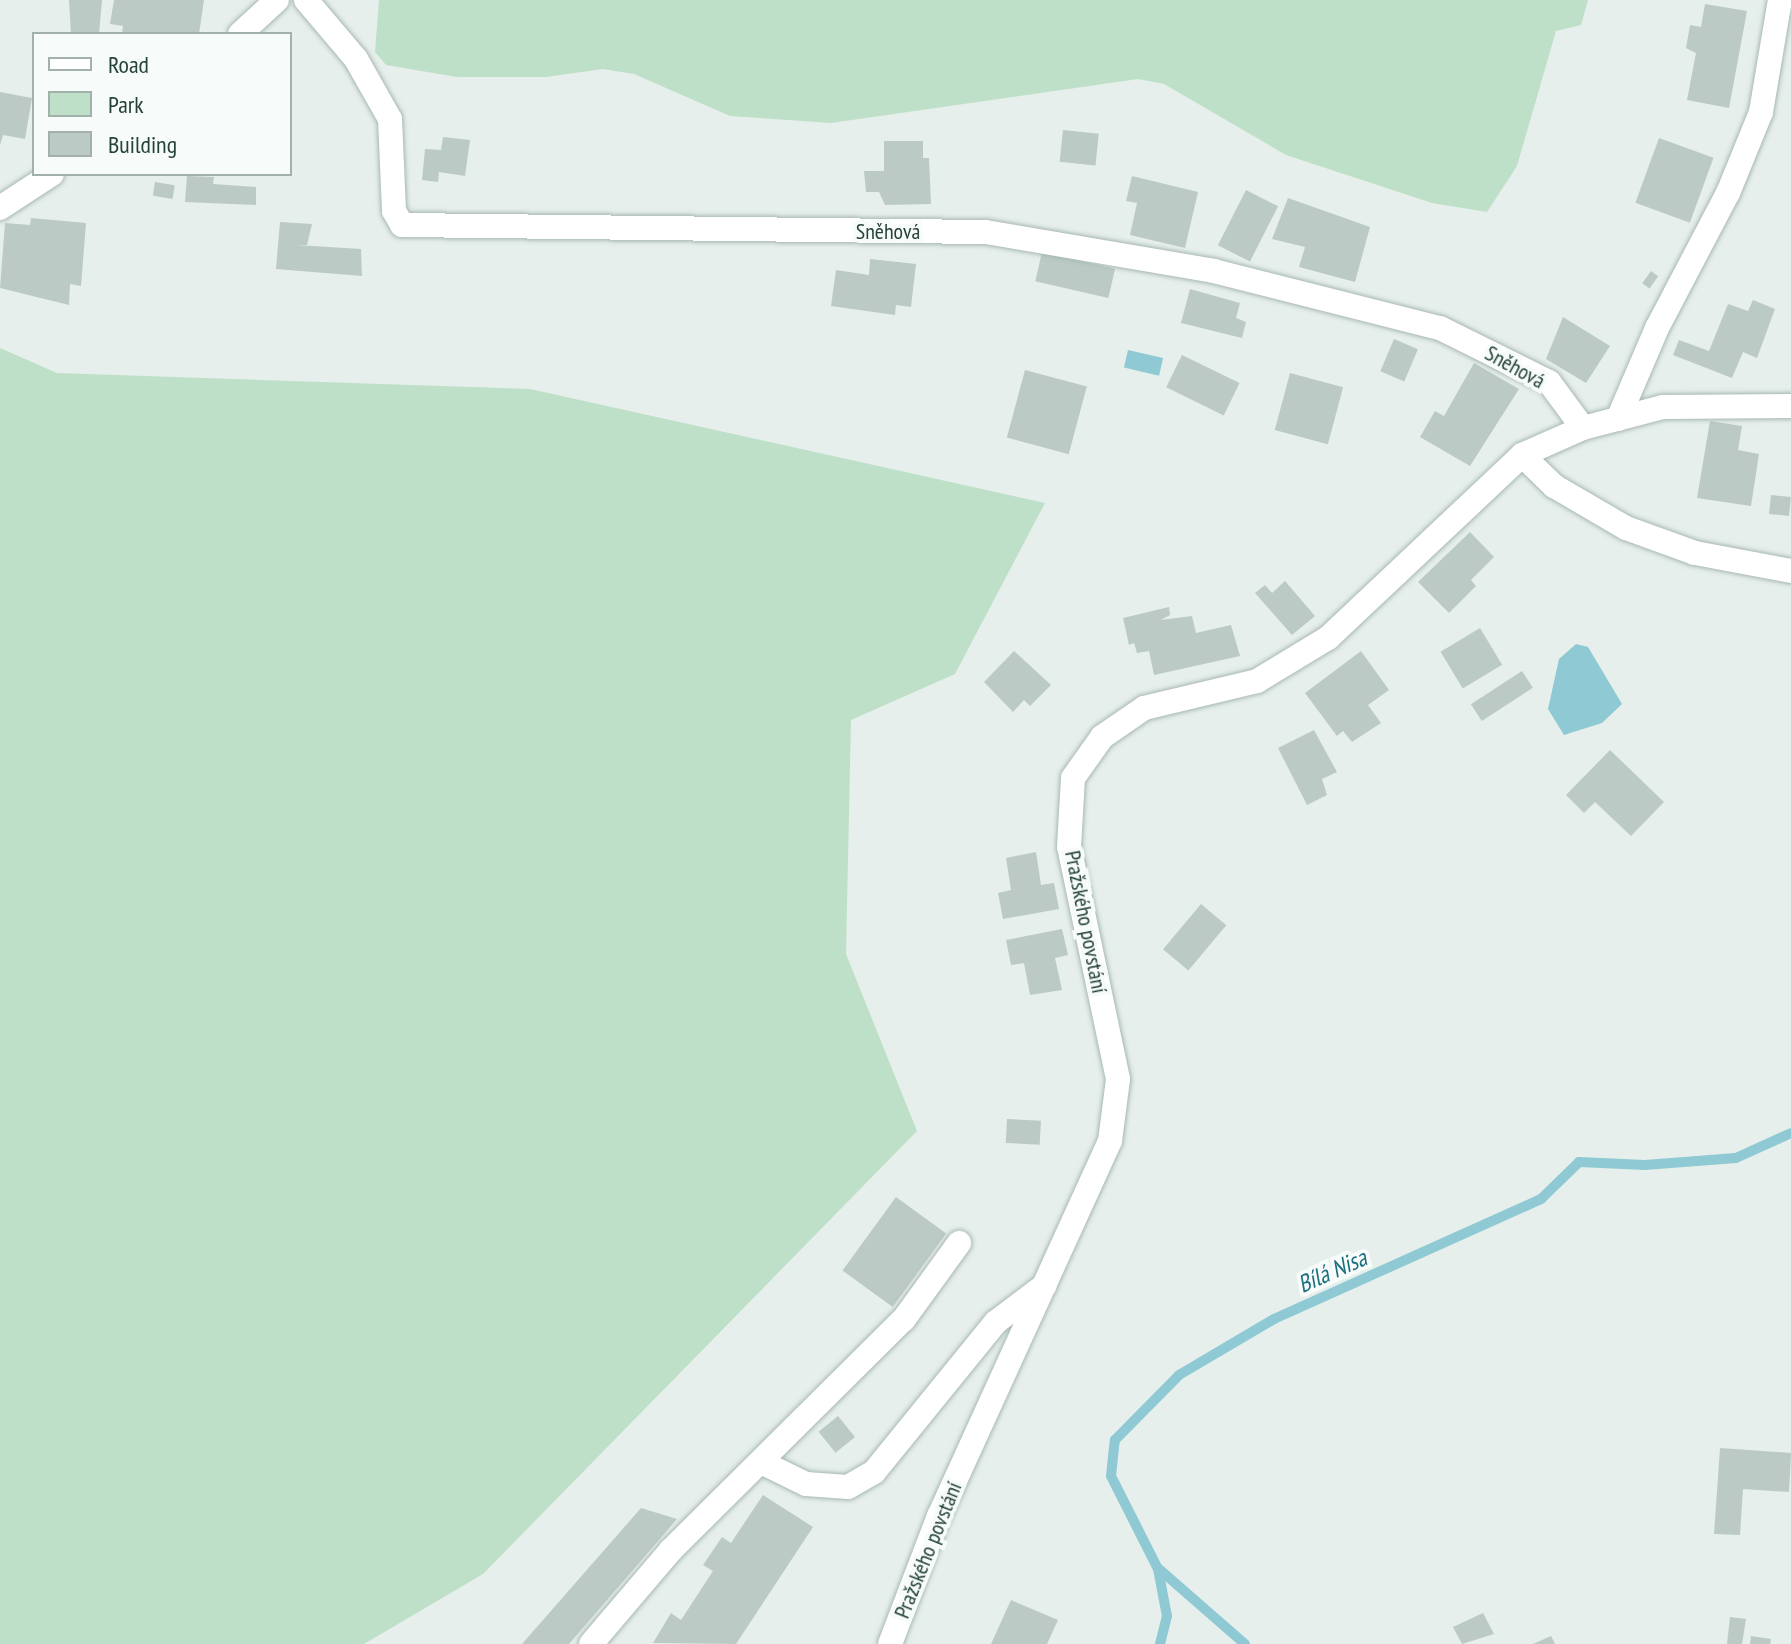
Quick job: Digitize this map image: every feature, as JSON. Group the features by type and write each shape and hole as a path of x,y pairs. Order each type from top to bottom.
{"street":[{"path":"242,32 277,0"},
{"name":"Sněhová","path":"306,0 356,59 390,119 394,211 402,225 986,232 1214,271 1440,328 1549,382 1583,428"},
{"path":"1618,419 1657,328 1728,193 1761,112 1780,0"},
{"path":"0,208 49,176"},
{"name":"Pražského povstání","path":"890,1644 939,1516 1049,1282 1110,1141 1118,1079 1069,847 1073,778 1102,737 1144,708 1257,681 1328,638 1522,455 1583,428 1663,407 1791,406"},
{"path":"1522,455 1554,486 1626,528 1695,553 1791,571"},
{"path":"591,1644 671,1550 904,1319 959,1243"},
{"name":"Pražského povstání","path":"761,1462 806,1484 848,1487 874,1472 996,1322 1049,1282"}],"green space":[{"path":"379,0 1588,0 1581,25 1556,31 1517,166 1487,212 1432,203 1286,155 1164,84 1138,79 831,123 730,116 634,74 603,69 546,77 457,77 386,65 375,52"},
{"path":"0,348 57,373 530,389 1045,503 955,674 851,720 846,954 917,1131 483,1574 364,1644 0,1644"}],"water":[{"path":"1128,350 1163,358 1159,376 1124,368"},
{"path":"1576,644 1588,647 1622,704 1602,723 1564,735 1548,709 1559,659"}],"building":[{"path":"69,0 102,0 99,32 71,32"},
{"path":"114,0 204,0 199,32 122,32 123,26 110,24"},
{"path":"1705,4 1747,11 1729,108 1687,100 1696,53 1686,48 1690,25 1701,27"},
{"path":"0,92 32,98 25,139 3,135 0,145"},
{"path":"1063,130 1099,134 1095,166 1060,162"},
{"path":"443,137 470,140 465,176 439,172 438,182 422,180 425,149 441,150"},
{"path":"1659,138 1714,158 1690,223 1635,203"},
{"path":"884,141 923,141 923,158 929,158 931,204 885,205 879,192 866,192 864,171 884,171"},
{"path":"187,176 214,177 213,184 256,187 256,205 185,202"},
{"path":"1132,176 1198,192 1185,248 1130,235 1137,203 1126,201"},
{"path":"155,182 175,185 173,199 153,196"},
{"path":"1246,190 1278,206 1250,262 1218,245"},
{"path":"1288,198 1370,227 1355,282 1299,267 1305,247 1272,239"},
{"path":"31,218 86,223 81,286 70,284 69,305 0,288 5,223 30,225"},
{"path":"280,222 312,224 307,245 296,245 361,249 362,276 276,269"},
{"path":"1042,252 1115,269 1108,298 1035,281"},
{"path":"870,259 916,264 911,307 896,305 895,315 831,306 836,270 869,275"},
{"path":"1651,271 1658,276 1649,288 1642,283"},
{"path":"1190,289 1240,303 1236,318 1246,322 1242,338 1181,323"},
{"path":"1753,300 1775,309 1757,358 1743,352 1732,378 1673,355 1679,340 1709,351 1728,304 1748,311"},
{"path":"1563,317 1610,346 1586,383 1546,359"},
{"path":"1394,339 1418,349 1404,381 1380,371"},
{"path":"1182,355 1240,383 1224,415 1166,387"},
{"path":"1474,363 1519,389 1470,466 1420,437 1435,411 1444,416"},
{"path":"1025,370 1087,387 1069,454 1007,438"},
{"path":"1290,373 1343,387 1328,444 1275,430"},
{"path":"1710,421 1742,426 1738,450 1759,454 1751,506 1697,498"},
{"path":"1771,495 1791,497 1789,516 1769,514"},
{"path":"1470,532 1494,557 1471,580 1476,586 1449,613 1418,582"},
{"path":"1285,581 1315,616 1292,635 1255,593 1265,585 1272,593"},
{"path":"1169,607 1170,615 1161,620 1192,616 1196,633 1231,625 1240,656 1154,675 1149,651 1137,653 1134,643 1129,645 1123,618"},
{"path":"1480,628 1502,665 1463,689 1441,652"},
{"path":"1014,651 1051,685 1030,706 1024,700 1013,712 984,682"},
{"path":"1361,651 1389,690 1368,705 1381,723 1352,742 1343,731 1337,736 1305,693"},
{"path":"1522,671 1533,688 1482,721 1471,704"},
{"path":"1314,730 1337,772 1322,779 1327,795 1307,805 1278,748"},
{"path":"1610,750 1664,802 1631,836 1595,802 1584,813 1566,795"},
{"path":"1036,852 1041,885 1054,883 1059,909 1003,919 998,893 1011,890 1006,858"},
{"path":"1201,904 1226,925 1188,970 1163,949"},
{"path":"1062,929 1068,955 1055,958 1062,990 1030,995 1024,963 1011,965 1006,940"},
{"path":"1007,1119 1041,1121 1040,1145 1006,1143"},
{"path":"896,1197 946,1233 893,1307 843,1271"},
{"path":"838,1416 855,1437 836,1453 819,1432"},
{"path":"1720,1448 1791,1453 1789,1492 1743,1489 1740,1535 1714,1534"},
{"path":"763,1495 813,1527 736,1644 653,1643 671,1613 681,1620 713,1571 703,1565 722,1537 731,1543"},
{"path":"641,1508 677,1519 569,1644 522,1644"},
{"path":"1011,1600 1058,1620 1047,1644 991,1644"},
{"path":"1483,1613 1494,1634 1462,1644 1453,1627"},
{"path":"1730,1617 1746,1619 1742,1644 1727,1644"},
{"path":"1551,1636 1555,1644 1533,1644"},
{"path":"1751,1636 1771,1639 1770,1644 1750,1644"}],"waterway":[{"name":"Bílá Nisa","path":"1160,1644 1167,1616 1158,1569 1111,1476 1115,1440 1179,1375 1274,1319 1541,1199 1579,1162 1645,1165 1736,1158 1791,1133"},
{"path":"1159,1569 1245,1644"}]}
